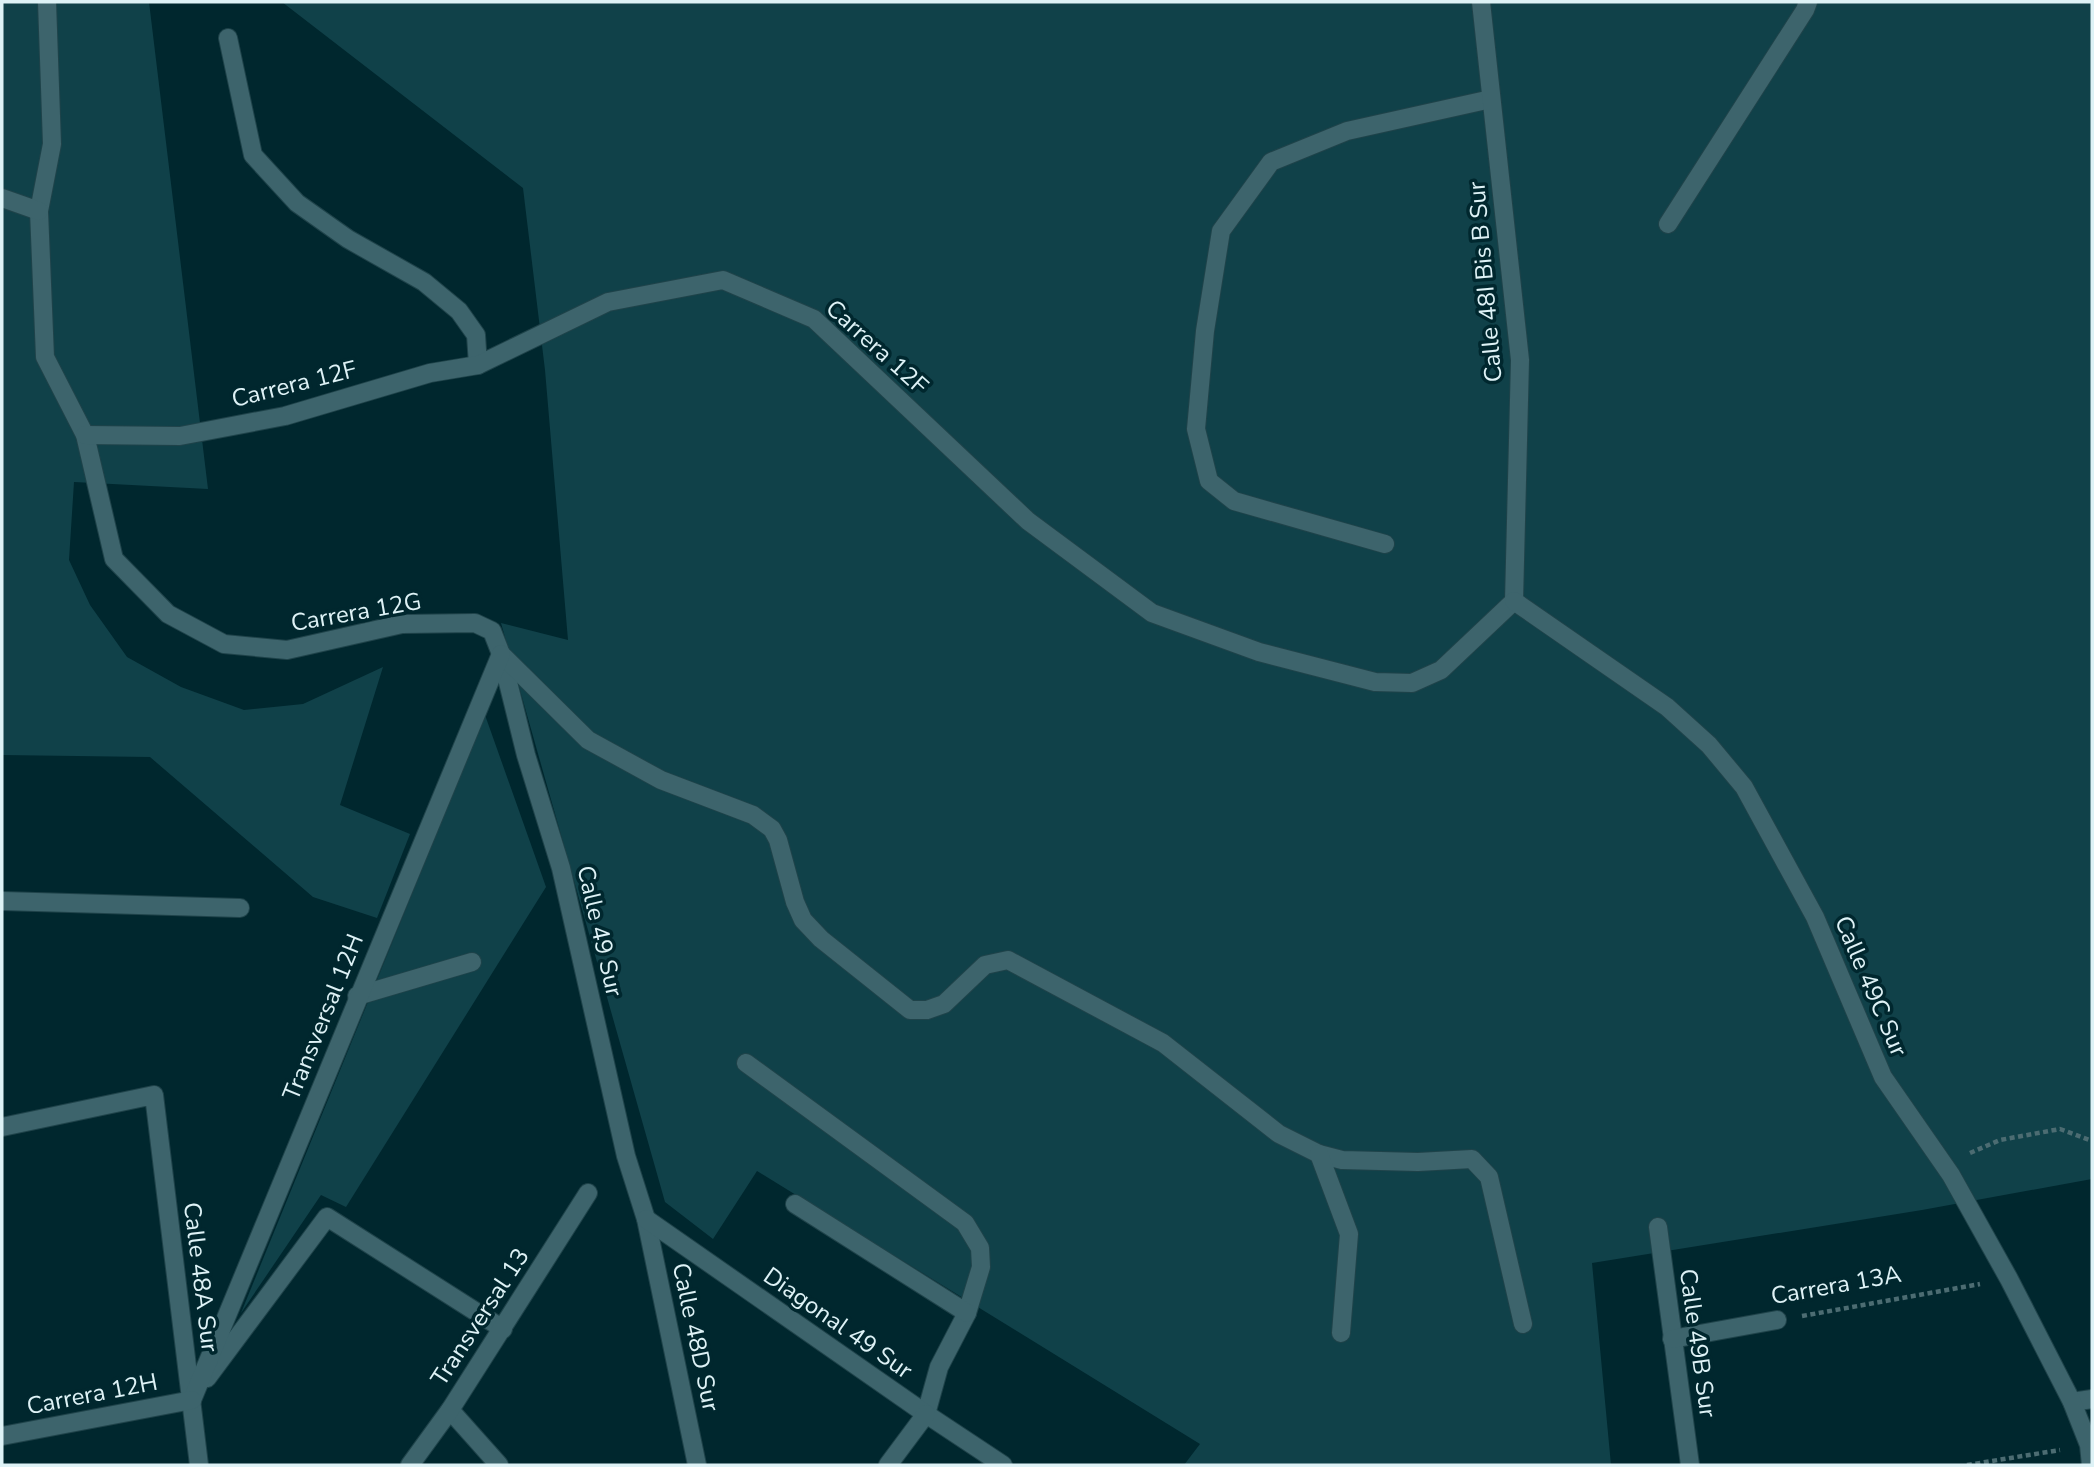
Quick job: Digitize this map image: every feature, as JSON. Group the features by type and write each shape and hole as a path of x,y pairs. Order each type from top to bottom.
{"street":[{"name":"Carrera 12G","path":"47,2 52,144 39,211 45,357 85,435 114,559 168,614 224,644 287,650 402,624 475,622 492,631 501,654"},
{"name":"Calle 48I Bis B Sur","path":"1481,2 1520,360 1514,601"},
{"path":"1668,224 1808,2"},
{"path":"228,38 253,155 297,204 348,240 424,282 458,311 476,335 478,365"},
{"path":"1385,544 1234,501 1209,481 1196,429 1205,331 1221,230 1271,162 1347,131 1491,99"},
{"path":"2,198 39,211"},
{"name":"Carrera 12F","path":"85,435 180,436 285,416 430,373 478,365 608,302 723,280 814,319 1028,521 1152,612 1259,652 1375,682 1412,683 1441,670 1514,601"},
{"name":"Calle 49C Sur","path":"1514,601 1667,707 1709,745 1744,787 1815,917 1883,1077 1951,1175 2073,1402 2089,1445 2091,1465"},
{"path":"501,654 588,740 661,780 753,815 772,829 778,840 795,902 803,920 821,939 910,1010 928,1010 944,1003 985,965 1008,960 1163,1043 1279,1134 1319,1154 1342,1160 1405,1162 1472,1159 1489,1177 1524,1324"},
{"name":"Transversal 12H","path":"192,1400 357,996 501,654"},
{"name":"Calle 49 Sur","path":"501,654 526,755 561,868 626,1156 646,1219"},
{"path":"2,901 240,908"},
{"path":"357,996 472,962"},
{"path":"747,1063 965,1223 979,1248 981,1266 967,1313 939,1367 926,1414 888,1465"},
{"name":"Calle 48A Sur","path":"2,1127 154,1095 199,1465"},
{"path":"1319,1154 1349,1234 1341,1333"},
{"name":"Transversal 13","path":"410,1465 450,1410 588,1193"},
{"path":"795,1204 967,1313"},
{"path":"192,1400 327,1217 503,1329"},
{"name":"Diagonal 49 Sur","path":"646,1219 1003,1465"},
{"name":"Calle 48D Sur","path":"646,1219 697,1465"},
{"name":"Calle 49B Sur","path":"1658,1227 1690,1465"},
{"name":"Carrera 13A","path":"1672,1339 1777,1320"},
{"path":"2073,1402 2092,1399"},
{"name":"Carrera 12H","path":"2,1436 192,1400"},
{"path":"450,1410 499,1465"}],"path":[{"path":"1951,1175 1969,1154 2000,1140 2060,1129 2092,1141"},
{"name":"Carrera 13A","path":"1777,1320 2009,1279"},
{"path":"1967,1465 2089,1445"}],"shaded area":[{"path":"2,2 149,2 208,489 74,482 69,560 90,605 127,657 181,687 244,710 303,704 383,667 340,805 410,834 377,918 313,897 150,757 2,755"},
{"path":"282,2 2092,2 2092,1179 1922,1210 1592,1263 1611,1465 1184,1465 1200,1444 757,1171 713,1239 665,1202 501,623 568,640 545,370 523,188"},
{"path":"485,715 546,887 346,1207 321,1195 241,1313"}]}
